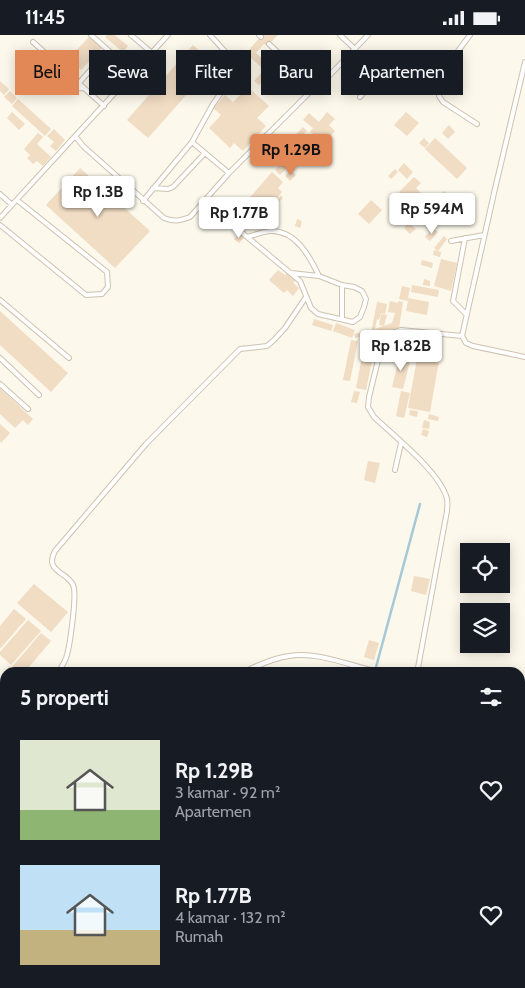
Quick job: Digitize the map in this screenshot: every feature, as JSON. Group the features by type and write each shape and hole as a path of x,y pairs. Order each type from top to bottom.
{"lane":[{"path":"91,35 108,50"},
{"path":"131,35 148,50"},
{"path":"155,50 168,35"},
{"path":"143,201 192,142 234,73 235,66 231,58 210,35"},
{"path":"340,35 355,49"},
{"path":"331,74 368,35"},
{"path":"458,50 470,35"},
{"path":"33,42 42,50"},
{"path":"269,44 275,50"},
{"path":"525,62 462,336 466,343 473,346 525,357"},
{"path":"89,72 79,83 104,105"},
{"path":"79,88 84,88"},
{"path":"0,218 113,95"},
{"path":"76,137 83,146 164,218 172,221 182,220 190,217 229,173 307,95"},
{"path":"439,95 442,102 477,124"},
{"path":"192,142 229,173"},
{"path":"154,188 168,189 173,187 205,153"},
{"path":"0,194 12,205"},
{"path":"0,225 86,295 102,294 108,287 107,272 17,200"},
{"path":"204,201 300,281 306,291 306,297 311,308 318,314 353,321 360,317 366,299 362,291 319,277 291,273"},
{"path":"247,237 270,231 290,237 310,256 319,277"},
{"path":"451,241 484,235"},
{"path":"465,238 453,301 466,314"},
{"path":"342,285 342,319"},
{"path":"61,667 66,658 73,620 74,588 71,582 52,564 52,558 56,551 146,444 240,349 267,346 274,340 306,297"},
{"path":"0,300 69,358"},
{"path":"418,667 447,511 447,499 442,487 430,470 374,417 368,407 369,397 382,344 389,334 401,330 462,336"},
{"path":"0,358 39,395"},
{"path":"0,384 28,409"},
{"path":"395,470 401,443"},
{"path":"256,667 288,656 314,655 362,667"}],"building":[{"path":"107,35 115,35 128,46 125,50 121,50 105,37"},
{"path":"262,35 278,35 267,46 264,44 256,53 261,57 261,67 251,58 251,50 249,50"},
{"path":"90,36 102,48 100,50 89,50 89,62 81,70 79,68 79,50 77,50"},
{"path":"193,45 199,50 189,50"},
{"path":"176,64 176,95 186,95 148,138 127,120 149,95 166,95 166,76"},
{"path":"261,73 261,83 259,85 254,81"},
{"path":"0,81 9,89 4,95 0,91"},
{"path":"251,90 269,106 257,118 266,126 243,151 234,143 230,148 209,128 221,115 213,108 225,95 233,102 240,95 251,95"},
{"path":"10,91 17,98 12,104 4,97"},
{"path":"18,99 51,129 45,136 12,106"},
{"path":"12,112 25,124 19,130 7,118"},
{"path":"327,112 335,119 329,125 335,131 325,142 310,132 313,128 303,120 309,113 319,122"},
{"path":"406,112 419,123 407,136 394,125"},
{"path":"449,125 455,132 448,139 442,133"},
{"path":"303,127 307,131 295,143 291,139"},
{"path":"54,129 65,140 56,151 50,146 54,142 47,136"},
{"path":"38,133 43,137 37,144 51,157 43,166 37,161 33,164 27,158 30,155 24,149"},
{"path":"309,136 314,140 305,149 300,145"},
{"path":"424,138 429,143 425,148 419,143"},
{"path":"435,138 467,168 457,179 425,149"},
{"path":"297,146 302,152 280,175 275,170"},
{"path":"404,163 413,172 407,179 398,170"},
{"path":"80,168 150,231 115,268 46,205"},
{"path":"395,169 398,172 391,179 388,176"},
{"path":"291,170 296,175 290,181 285,176"},
{"path":"272,172 283,182 278,188 282,192 274,202 269,198 257,212 246,202"},
{"path":"414,177 421,183 416,188 426,198 417,208 399,192"},
{"path":"444,191 452,199 433,218 425,210"},
{"path":"281,195 283,198 278,204 275,202"},
{"path":"371,200 382,210 369,224 358,214"},
{"path":"297,219 302,221 300,228 295,226"},
{"path":"409,223 416,229 410,234 404,228"},
{"path":"433,228 438,232 430,241 425,237"},
{"path":"239,234 244,238 239,243 234,239"},
{"path":"444,236 447,239 438,251 434,248"},
{"path":"434,250 441,252 440,257 433,255"},
{"path":"441,259 457,263 451,291 434,286"},
{"path":"422,260 433,263 432,268 421,265"},
{"path":"278,270 285,275 288,272 296,280 293,283 299,288 293,296 287,290 284,293 269,280"},
{"path":"424,279 430,281 430,286 423,285"},
{"path":"412,285 439,290 438,297 411,292"},
{"path":"402,286 410,288 408,298 429,302 427,315 406,311 408,301 399,299"},
{"path":"390,301 403,302 399,328 378,335 375,329 392,323 395,313 388,312"},
{"path":"377,302 387,304 385,314 381,313 379,320 377,319 374,334 371,333"},
{"path":"0,311 68,373 51,392 0,345"},
{"path":"381,314 387,315 384,326 379,325"},
{"path":"314,319 333,325 331,331 312,325"},
{"path":"336,323 355,330 352,338 333,331"},
{"path":"363,332 364,336 355,338 354,334"},
{"path":"366,335 377,337 366,390 356,388"},
{"path":"351,340 358,341 350,381 343,380"},
{"path":"409,350 418,352 417,356 408,354"},
{"path":"400,355 411,358 403,389 392,387"},
{"path":"417,359 439,361 430,412 408,408"},
{"path":"0,388 33,419 28,425 23,420 15,428 0,414"},
{"path":"354,391 360,392 357,403 351,402"},
{"path":"401,391 410,393 404,418 396,416"},
{"path":"410,410 418,411 417,417 409,415"},
{"path":"429,414 439,417 438,421 428,419"},
{"path":"424,420 430,422 429,429 422,428"},
{"path":"0,424 10,433 1,443 0,441"},
{"path":"423,429 429,431 427,437 421,435"},
{"path":"368,461 380,463 375,483 364,480"},
{"path":"414,576 430,579 426,595 411,591"},
{"path":"34,584 68,612 51,632 17,603"},
{"path":"14,609 26,619 0,649 0,626"},
{"path":"28,620 41,631 11,665 0,655 0,652"},
{"path":"41,633 51,641 29,667 12,667"},
{"path":"369,640 379,643 374,660 364,657"}],"waterway":[{"path":"376,667 420,504"}]}
